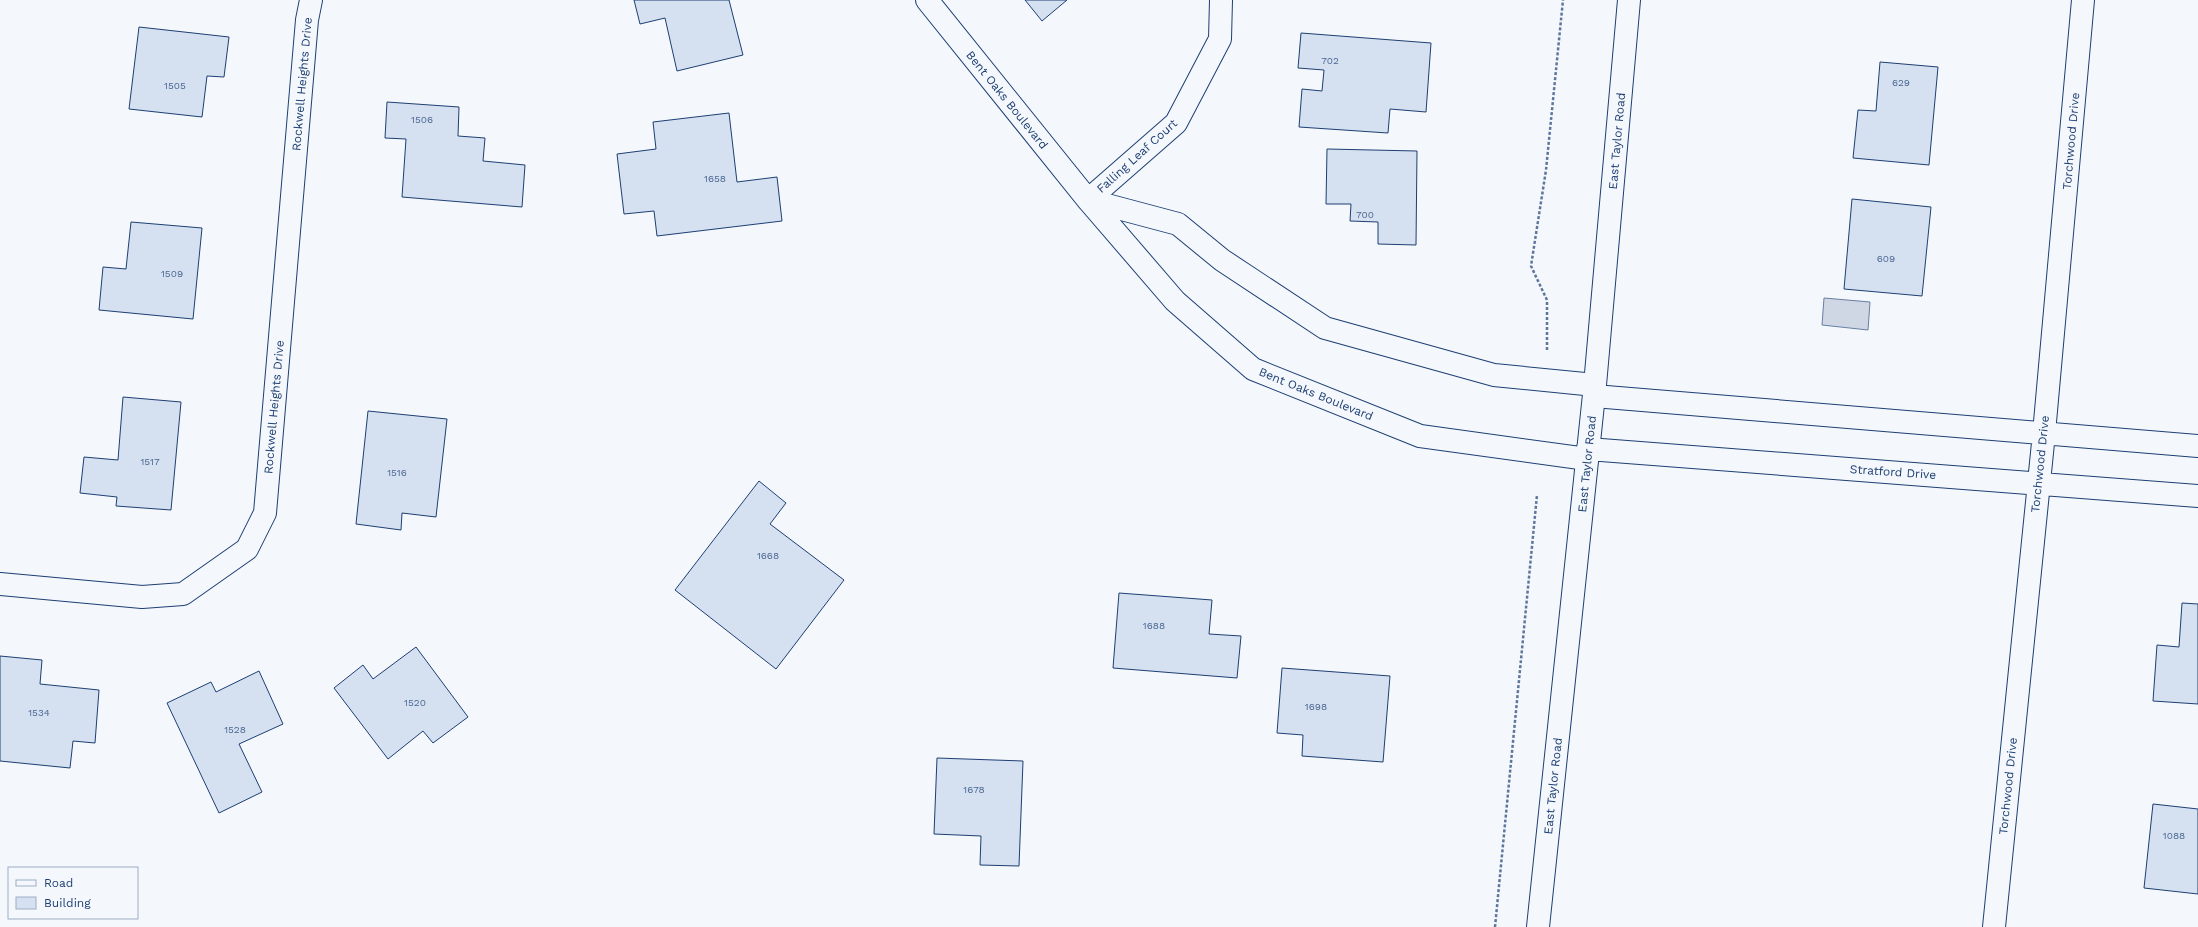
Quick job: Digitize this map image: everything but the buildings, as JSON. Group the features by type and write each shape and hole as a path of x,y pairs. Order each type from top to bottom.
{"street":[{"name":"Rockwell Heights Drive","path":"0,584 142,597 183,594 247,548 265,513 307,20 311,0"},
{"name":"Bent Oaks Boulevard","path":"927,0 1088,200 1175,301 1253,369 1420,436 1511,450 1588,454"},
{"name":"Falling Leaf Court","path":"1088,200 1176,123 1220,39 1221,0"},
{"name":"East Taylor Road","path":"1538,927 1588,454 1629,0"},
{"name":"Torchwood Drive","path":"1994,927 2044,434 2084,0"},
{"path":"1088,200 1178,224 1222,260 1325,328 1494,375 1594,391 2044,434 2198,446"},
{"name":"Stratford Drive","path":"1588,454 2038,483 2198,496"}],"path":[{"path":"1547,350 1547,300 1531,266 1546,170 1563,0"},
{"path":"1495,927 1537,495"}],"shaded area":[{"path":"1824,298 1870,302 1868,330 1822,325"}]}
